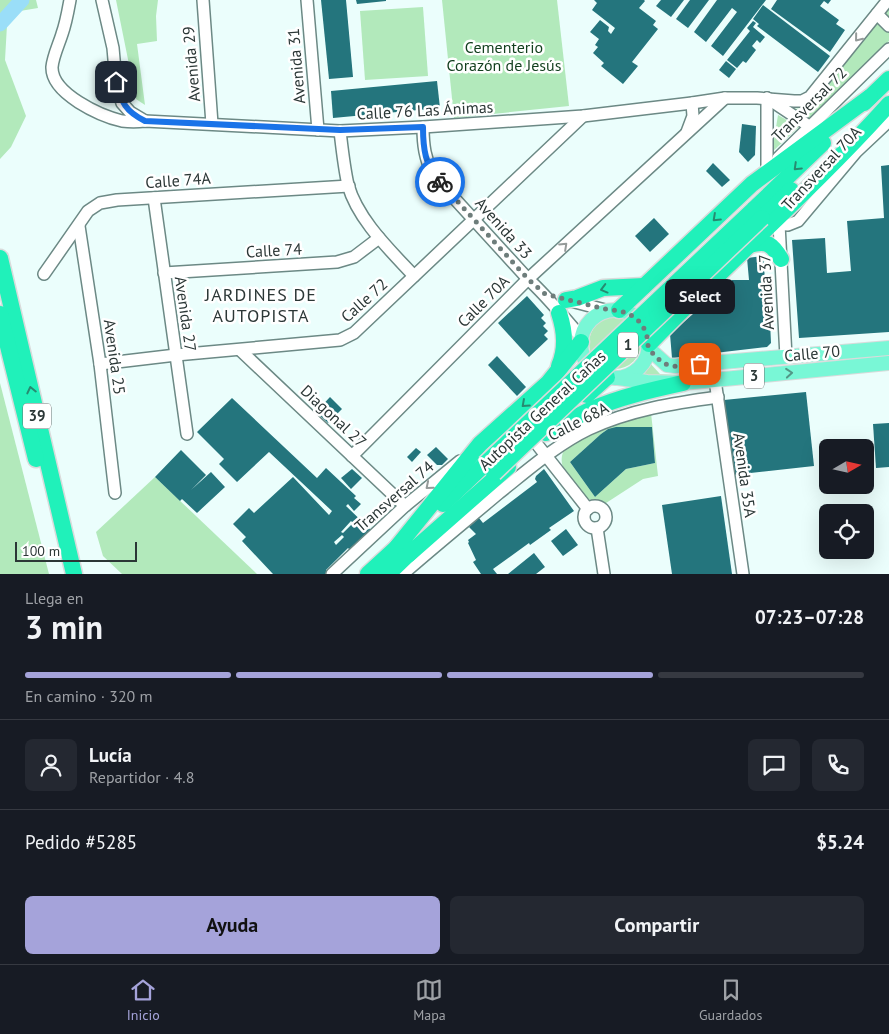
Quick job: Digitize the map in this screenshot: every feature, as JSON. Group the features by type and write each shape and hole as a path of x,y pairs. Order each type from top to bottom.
{"highway":[{"name":"Autopista General Cañas","path":"767,219 870,97 889,79"},
{"path":"614,310 650,280 752,184 870,97"},
{"name":"Autopista General Cañas","path":"368,574 402,551 489,468 767,219 889,98"},
{"path":"649,346 688,304 750,245 767,219 889,104"},
{"path":"750,245 756,243 768,244 774,247 781,259"},
{"name":"39","path":"0,258 74,574"},
{"path":"553,377 563,358 565,342 562,306 604,288 650,280 655,282 660,296 672,305 688,304"},
{"name":"39","path":"0,314 66,574"},
{"path":"402,551 480,444 553,377 581,340"},
{"path":"553,377 566,392 570,403 570,410"},
{"path":"543,444 570,410 613,377"},
{"path":"402,551 589,411 638,393 683,383"},
{"path":"68,551 83,574"},
{"name":"Autopista General Cañas","path":"388,574 402,551"}],"main road":[{"path":"581,340 585,328 591,320 599,314 614,310"},
{"name":"3","path":"614,310 629,313 637,318 647,335 649,346"},
{"name":"3","path":"581,340 584,358 588,364 600,374 613,377"},
{"name":"Calle 70","path":"649,346 666,365 675,366 889,348"},
{"path":"613,377 629,375 639,368 645,359 649,346"},
{"name":"Calle 70","path":"613,377 647,382 683,383 889,363"}],"street":[{"name":"Calle 76 Las Ánimas","path":"70,0 64,28 54,59 53,72 60,86 74,99 90,109 124,121 340,130 423,127 582,116 725,98 767,98"},
{"path":"102,0 112,48 116,82 122,103 130,112 145,121"},
{"name":"Avenida 29","path":"203,0 212,124"},
{"name":"Avenida 31","path":"306,0 318,130"},
{"path":"767,98 802,101 810,97 888,0"},
{"path":"877,14 889,26"},
{"name":"Transversal 72","path":"752,184 808,126 889,49"},
{"name":"Calle 70A","path":"352,456 528,279 725,98"},
{"path":"767,98 808,126"},
{"path":"767,98 767,169"},
{"path":"687,134 691,123 692,103"},
{"name":"Calle 72","path":"100,364 340,340 354,332 582,116"},
{"name":"Transversal 70A","path":"767,219 788,225 798,221 856,152 889,121"},
{"name":"Avenida 33","path":"423,127 424,148 433,175 528,279 562,306 614,310"},
{"path":"340,130 349,186 360,209 379,238 414,276"},
{"name":"Calle 74A","path":"44,274 88,211 100,203 349,186"},
{"name":"Avenida 27","path":"154,198 187,434"},
{"name":"Avenida 37","path":"767,219 781,259 786,357"},
{"name":"Avenida 25","path":"79,226 100,364 115,493"},
{"name":"Calle 74","path":"164,273 337,262 354,257 379,238"},
{"path":"562,306 581,340"},
{"name":"Diagonal 27","path":"240,350 405,506"},
{"name":"Avenida 35A","path":"715,380 743,574"},
{"name":"Calle 68A","path":"403,574 543,444 668,404 718,397"},
{"name":"Transversal 74","path":"332,574 405,506 480,444"},
{"path":"543,444 588,508"},
{"path":"597,506 605,512 605,522 598,528 591,527 586,523 584,517 588,508 597,506"},
{"path":"598,528 604,574"}],"green space":[{"path":"0,0 36,0 38,8 20,11 7,25 5,60 26,116 11,147 0,159"},
{"path":"116,0 158,0 156,16 157,41 137,44 145,105 136,99"},
{"name":"Cementerio Corazón de Jesús","path":"442,0 557,0 569,106 454,118"},
{"path":"889,3 889,41 810,119 791,109 804,108 818,94"},
{"path":"423,7 428,76 365,80 360,11"},
{"path":"778,115 799,127 772,152"},
{"path":"610,317 620,317 630,321 637,328 641,343 637,358 630,365 620,369 610,369 600,365 593,358 589,348 589,338 593,328 600,321"},
{"path":"648,361 660,374 679,375 678,380 643,377"},
{"path":"0,383 49,574 0,574"},
{"path":"651,413 658,476 643,479 603,505 587,498 563,467 562,458 565,449 569,445 613,424","holes":["652,427 655,463 626,469 595,497 570,462 608,429"]},
{"path":"155,477 257,574 122,574 103,556 96,532"}],"building":[{"path":"321,0 346,0 353,77 329,79"},
{"path":"356,0 386,0 386,1 357,4"},
{"path":"594,0 644,0 639,8 656,21 653,25 658,29 632,62 638,66 623,84 601,66 604,63 593,53 598,47 595,45 599,39 590,32 600,20 609,27 608,31 611,34 615,28 592,10 597,3"},
{"path":"661,0 684,0 671,17 656,6"},
{"path":"690,0 709,0 688,28 676,19"},
{"path":"717,0 766,0 723,56 711,46 737,12 732,8 706,42 694,32"},
{"path":"777,0 831,0 828,4 824,1 820,6 839,20 836,24 845,30 830,52 771,9"},
{"path":"763,5 830,56 818,72 757,26 759,24 753,19"},
{"path":"753,21 756,23 753,27 765,37 760,43 757,40 752,46 756,50 746,63 743,61 737,68 727,60 750,31 747,28"},
{"path":"726,61 736,69 729,78 719,70"},
{"path":"437,81 440,108 333,118 331,91"},
{"path":"742,124 756,126 755,155 748,162 739,152"},
{"path":"713,163 730,180 722,187 706,171"},
{"path":"889,165 889,332 799,338 792,240 825,238 827,273 851,271 847,221 884,218 881,166"},
{"path":"654,218 669,234 650,252 635,236"},
{"path":"763,256 765,279 768,279 771,343 767,347 672,358 670,334 732,280 749,280 747,258"},
{"path":"527,296 544,315 541,318 546,323 543,326 548,331 544,335 548,339 529,357 498,323"},
{"path":"497,356 526,387 517,396 488,365"},
{"path":"806,392 814,466 732,475 724,400"},
{"path":"330,397 342,409 328,423 316,412"},
{"path":"232,398 317,478 326,468 356,496 354,498 361,504 354,511 348,504 346,506 372,531 351,551 348,548 326,570 325,574 273,574 242,541 246,537 233,524 249,508 254,513 293,477 329,515 332,511 269,452 237,482 219,464 224,459 197,432","holes":["351,521 353,523 343,533 341,532","342,535 344,537 336,545 334,542"]},
{"path":"889,423 889,467 876,468 873,424"},
{"path":"616,427 652,427 655,463 626,469 595,497 570,462 601,434 608,429"},
{"path":"436,447 448,459 442,465 437,465 427,455"},
{"path":"416,448 421,452 412,462 407,457"},
{"path":"181,450 206,475 191,490 211,472 225,487 197,513 182,499 180,501 155,477"},
{"path":"352,469 362,478 351,489 341,478"},
{"path":"544,469 574,511 549,528 551,530 493,569 497,574 481,574 473,562 476,560 468,543 468,540 476,534 469,527 479,518 483,523 537,482 536,476"},
{"path":"721,496 732,574 672,574 662,505"},
{"path":"566,529 578,545 563,556 551,541"},
{"path":"534,553 545,567 536,574 508,574"}],"waterway":[{"path":"0,24 22,0"}],"way so far":[{"path":"440,182 528,279 545,294 629,313 637,318 643,326 647,335 648,348 666,365 700,364"}],"place":[{"name":"Select","path":"700,364"}],"district":[{"name":"JARDINES DE AUTOPISTA","path":"261,305"}],"route":[{"path":"116,82 122,103 130,112 145,121 340,130 423,127 424,148 428,164 433,175 440,182"}]}
